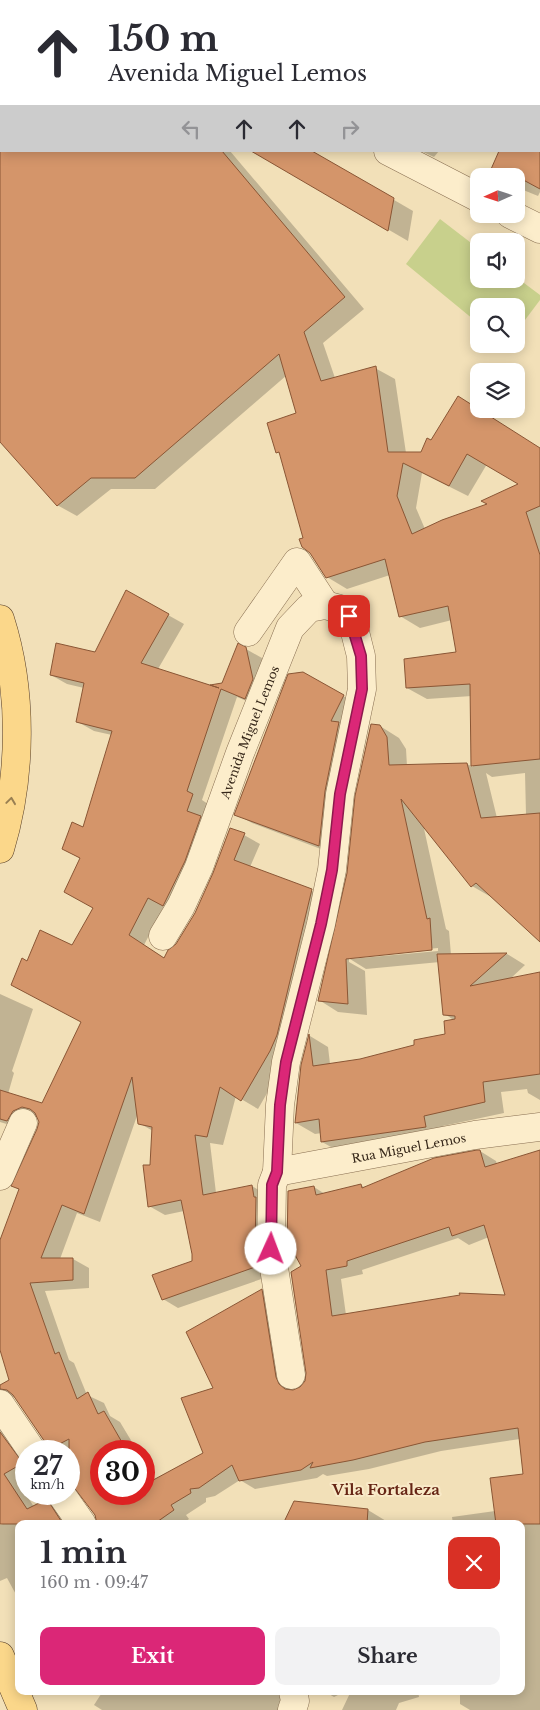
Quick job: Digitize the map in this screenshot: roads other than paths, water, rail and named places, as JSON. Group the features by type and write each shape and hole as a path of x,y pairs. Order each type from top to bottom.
{"main road":[{"path":"0,619 6,639 12,676 16,724 15,771 8,822 0,849"},
{"path":"0,1656 15,1690"},
{"path":"17,1695 24,1710"}],"street":[{"path":"390,152 470,193"},
{"path":"525,222 540,229"},
{"path":"248,632 297,562 324,605 340,609 349,616 361,656 362,689 340,794 332,870 321,924 286,1062 280,1105 277,1172 272,1185 271,1249 291,1375"},
{"name":"Avenida Miguel Lemos","path":"163,936 181,906 198,867 240,753 290,628 309,608 324,605"},
{"path":"0,1176 23,1123"},
{"name":"Rua Miguel Lemos","path":"277,1172 456,1138 540,1127"},
{"path":"0,1404 25,1440"},
{"path":"69,1505 79,1520"},
{"path":"292,1710 293,1695"}],"district":[{"name":"Vila Fortaleza","path":"386,1489"}]}
